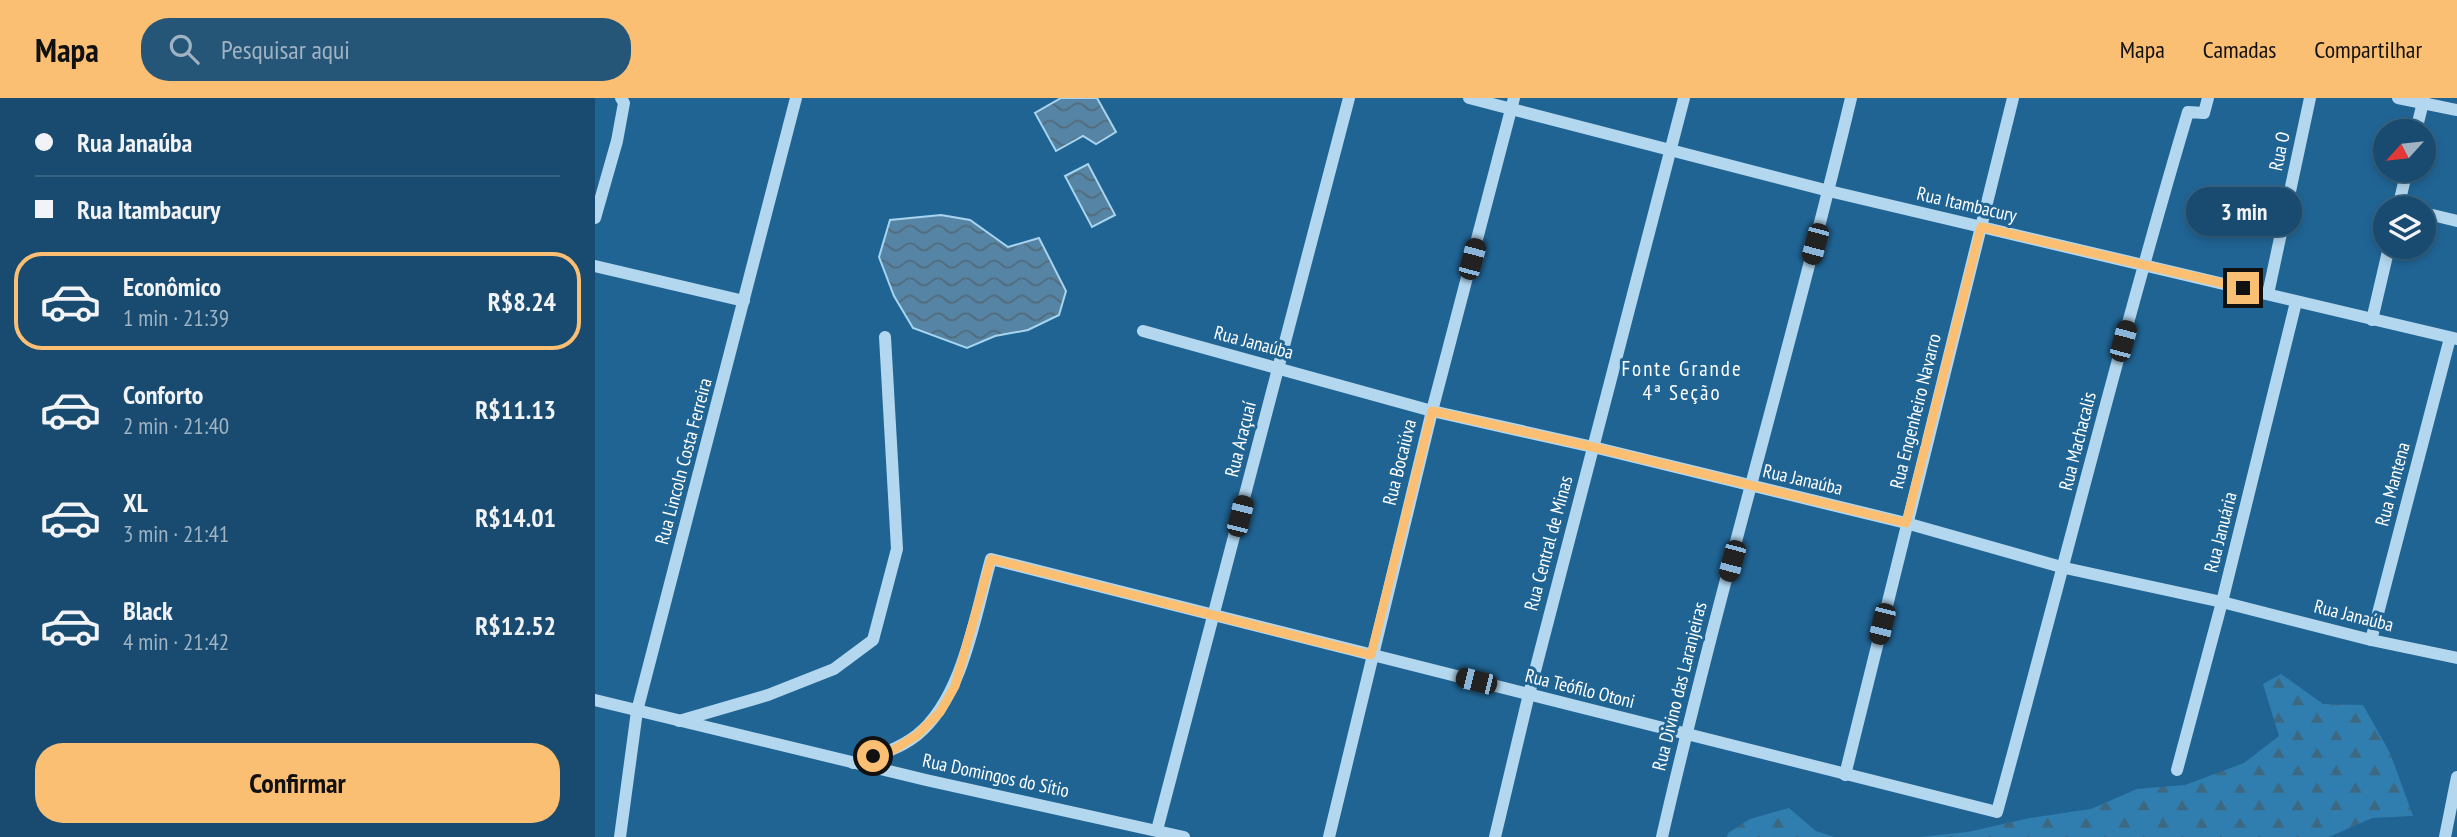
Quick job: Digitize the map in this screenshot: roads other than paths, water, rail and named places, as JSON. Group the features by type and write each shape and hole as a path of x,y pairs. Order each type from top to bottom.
{"street":[{"name":"Rua Lincoln Costa Ferreira","path":"620,837 637,711 796,98"},
{"name":"Rua Araçuaí","path":"1157,830 1349,98"},
{"name":"Rua Itambacury","path":"1469,98 1513,103 1829,191 2453,339"},
{"name":"Rua Central de Minas","path":"1495,837 1529,694 1684,98"},
{"name":"Rua Divino das Laranjeiras","path":"1662,837 1686,734 1851,98"},
{"name":"Rua Engenheiro Navarro","path":"1845,775 2013,98"},
{"name":"Rua Machacalis","path":"1997,812 2143,265 2188,111 2204,113 2208,98"},
{"name":"Rua O","path":"2268,294 2310,98"},
{"path":"2398,98 2457,110"},
{"path":"595,218 617,141 622,101"},
{"path":"2419,119 2423,101"},
{"name":"Rua Bocaiúva","path":"1329,837 1432,411 1513,103"},
{"path":"2436,216 2457,221"},
{"path":"2372,320 2386,259"},
{"path":"595,266 744,301"},
{"name":"Rua Januária","path":"2178,770 2296,302"},
{"name":"Rua Janaúba","path":"1143,331 1432,411 1906,523 2064,568 2222,602 2371,640 2457,658"},
{"path":"679,721 768,695 834,669 873,640 897,549 885,337"},
{"name":"Rua Mantena","path":"2371,640 2453,339"},
{"name":"Rua Teófilo Otoni","path":"853,763 893,750 917,735 940,712 955,686 991,559 1997,812"},
{"name":"Rua Domingos do Sítio","path":"595,700 853,763 1184,837"},
{"path":"2445,837 2457,777"}],"water":[{"path":"1061,98 1097,98 1116,132 1096,144 1083,136 1056,151 1035,113"},
{"path":"1088,164 1115,215 1092,227 1065,176"},
{"path":"941,215 970,220 1008,247 1039,238 1066,291 1059,315 1028,330 995,336 967,348 913,328 894,296 879,257 890,220"}],"district":[{"name":"Fonte Grande 4ª Seção","path":"1682,380"}]}
